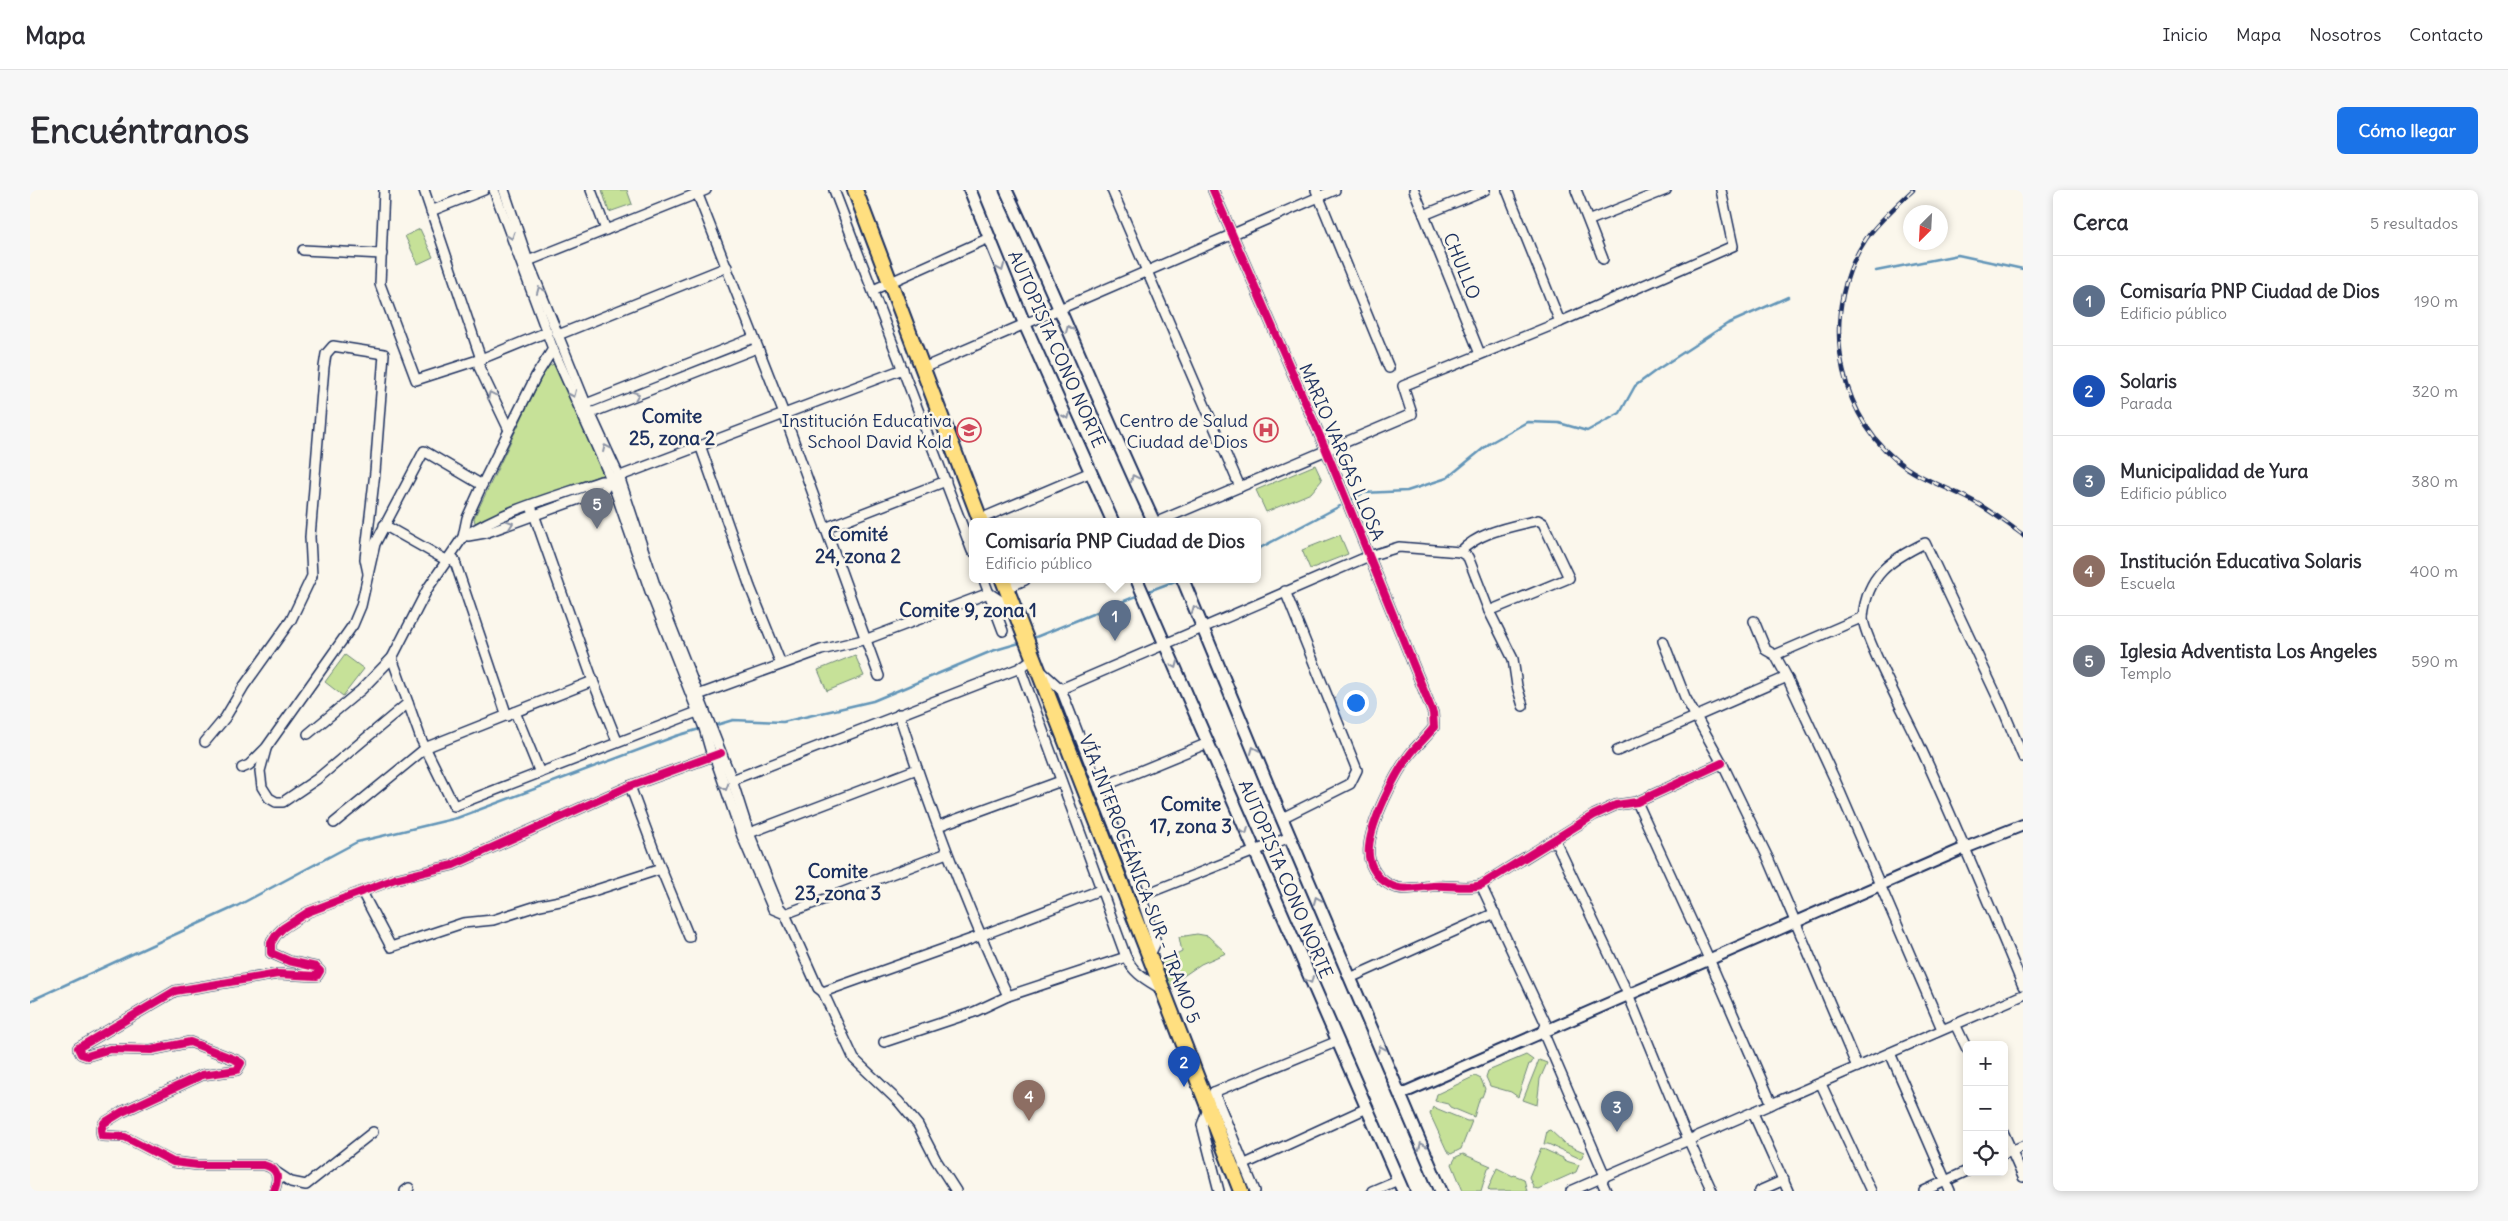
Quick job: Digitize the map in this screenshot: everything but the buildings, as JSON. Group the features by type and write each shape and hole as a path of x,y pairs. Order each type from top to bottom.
{"highway":[{"path":"855,190 979,518"},
{"name":"VÍA INTEROCEÁNICA SUR - TRAMO 5","path":"1005,584 1150,955 1208,1111 1241,1191"}],"main road":[{"name":"AUTOPISTA CONO NORTE","path":"970,190 1025,325 1111,518"},
{"name":"AUTOPISTA CONO NORTE","path":"1006,190 1060,309 1104,414 1154,518"},
{"name":"AUTOPISTA CONO NORTE","path":"1138,583 1403,1191"},
{"name":"AUTOPISTA CONO NORTE","path":"1184,583 1290,837 1442,1191"}],"street":[{"path":"384,190 380,284 416,380 481,359 547,332"},
{"path":"424,190 481,359 479,367 509,430"},
{"path":"431,211 484,190"},
{"path":"494,190 553,349 615,477 650,591 697,712 716,755 732,780 746,834"},
{"path":"504,190 528,261 591,413 698,696 716,755 716,761 746,834 779,907 786,914 818,988 823,992 854,1059 899,1102 918,1125 936,1160 956,1191"},
{"path":"591,190 606,230"},
{"path":"834,190 969,542"},
{"path":"1112,190 1240,487"},
{"name":"MARIO VARGAS LLOSA","path":"1213,190 1326,450 1432,713 1434,727 1412,753 1381,806 1369,847 1370,862 1382,879 1397,887 1441,885 1471,888 1481,885"},
{"path":"923,368 1232,234 1317,194 1334,190"},
{"name":"CHULLO","path":"1414,190 1480,354"},
{"path":"1424,215 1485,190"},
{"path":"1507,190 1560,322"},
{"path":"1576,190 1590,220 1603,259"},
{"path":"1590,220 1666,190"},
{"path":"1166,518 1412,414 1403,386 1560,322 1733,246 1721,190"},
{"path":"528,261 700,191 753,338 784,414 879,676"},
{"path":"1317,194 1390,368"},
{"path":"873,290 989,238"},
{"path":"303,250 382,254"},
{"path":"558,335 727,268"},
{"path":"586,404 753,338"},
{"path":"205,742 225,718 244,686 291,620 312,576 310,537 323,375 326,354 334,346 384,354 375,472 365,559 368,573"},
{"path":"591,413 757,348"},
{"path":"463,537 467,518 482,485 536,376 553,349"},
{"path":"308,734 361,690 392,658 446,560 463,537 482,525 903,369"},
{"path":"700,445 750,587 780,664"},
{"path":"242,768 249,765 266,748 353,625 361,606 375,544 424,451 482,485"},
{"path":"987,518 1091,472"},
{"path":"463,537 485,533 604,490 615,477"},
{"path":"825,528 946,481"},
{"path":"531,506 593,681 617,741"},
{"path":"1460,552 1468,544 1499,529 1538,520 1543,522 1569,578 1489,611"},
{"path":"384,525 446,560 454,560 511,714 540,774"},
{"path":"2023,757 2002,707 1925,543 1899,556 1882,571 1867,595 1863,617 1864,625 1965,848 2023,986"},
{"path":"1061,689 1285,591 1369,556 1399,547 1460,552 1468,557 1489,611 1513,658 1517,686 1523,706"},
{"path":"985,583 1004,631"},
{"path":"1282,818 1350,784 1357,770 1285,591"},
{"path":"698,696 780,664 821,650 867,639 989,593"},
{"path":"989,593 1016,611"},
{"path":"1775,656 1863,617"},
{"path":"1754,622 1766,650 1775,656 1787,677 1881,884 1942,1029"},
{"path":"1663,641 1685,697 1722,763 1769,860 1857,1067"},
{"path":"392,658 421,739 454,806 540,774 617,741 697,712"},
{"path":"732,780 1020,668 1035,660 1061,689 1141,896 1156,942 1150,955"},
{"path":"1020,668 1126,957 1131,968 1138,975 1161,988"},
{"path":"1618,750 1696,718 1787,677"},
{"path":"334,822 426,747 593,681"},
{"path":"266,748 260,771 262,787 269,798 276,802 283,802 317,779 408,703"},
{"path":"899,714 947,854 980,936 1008,996"},
{"path":"1099,788 1208,743"},
{"path":"373,1132 306,1185 292,1182 276,1172 272,1167 264,1164 198,1166 173,1162 125,1137 102,1136 101,1130 104,1123 122,1112 202,1075 237,1070 241,1063 190,1042 151,1050 110,1049 87,1056 81,1054 78,1048 175,991 278,974 317,976 320,971 316,967 289,961 271,953 270,943 283,928 308,912 395,879 453,865 630,786 716,755"},
{"path":"1606,1191 1602,1182 1605,1176 1543,1032 1546,1024 1481,885 1594,815 1616,805 1637,802 1722,763"},
{"path":"746,834 917,769"},
{"path":"938,826 1060,780"},
{"path":"630,786 661,870 689,937"},
{"path":"1637,802 1709,959 1772,1104"},
{"path":"1400,1094 1709,959 1795,924 1881,884 2023,825"},
{"path":"1141,896 1290,837"},
{"path":"1555,840 1628,994 1712,1191"},
{"path":"786,914 947,854"},
{"path":"362,892 391,947 463,923 493,920 661,870"},
{"path":"823,992 980,936 1100,890"},
{"path":"1350,978 1495,913"},
{"path":"884,1042 974,1012 1008,996 1126,957"},
{"path":"1571,1191 2023,995"},
{"path":"1956,1024 1963,1041"},
{"path":"1214,1092 1338,1041"},
{"path":"1890,1053 1950,1191"},
{"path":"1821,1084 1871,1191"},
{"path":"1214,1092 1202,1125 1219,1191"},
{"path":"1214,1092 1243,1165 1256,1191"},
{"path":"1243,1165 1367,1108"},
{"path":"1753,1112 1788,1191"},
{"path":"2023,1146 2008,1153 2023,1177"},
{"path":"274,1191 278,1181 276,1172"},
{"path":"1924,1191 1963,1173"},
{"path":"1372,1191 1398,1180"},
{"path":"1759,1191 1784,1180"}],"green space":[{"path":"602,190 627,190 632,204 609,212"},
{"path":"420,229 433,257 418,264 405,236"},
{"path":"554,364 604,474 475,523 474,518 541,378 549,366"},
{"path":"1315,465 1322,480 1311,493 1266,512 1256,490"},
{"path":"1340,535 1348,554 1310,569 1302,550"},
{"path":"345,655 364,669 343,696 325,682"},
{"path":"855,655 864,676 827,691 818,670"},
{"path":"1197,934 1208,936 1226,953 1201,964 1166,988 1160,963 1182,952 1179,937"},
{"path":"1526,1055 1533,1060 1529,1064 1518,1097 1511,1092 1490,1086 1486,1077 1488,1071"},
{"path":"1539,1060 1547,1063 1540,1079 1537,1105 1523,1100"},
{"path":"1475,1076 1481,1079 1485,1089 1482,1097 1480,1097 1474,1117 1450,1107 1448,1104 1435,1101 1437,1094"},
{"path":"1433,1107 1467,1121 1472,1121 1461,1149 1451,1154 1447,1151 1430,1114"},
{"path":"1550,1130 1565,1144 1584,1152 1581,1159 1548,1144 1544,1144 1547,1131"},
{"path":"1541,1148 1563,1158 1563,1160 1579,1165 1576,1172 1538,1189 1534,1188 1529,1177"},
{"path":"1463,1154 1491,1166 1488,1168 1481,1191 1463,1191 1452,1164 1456,1157"},
{"path":"1497,1168 1524,1179 1527,1191 1490,1191 1488,1189"}],"waterway":[{"path":"1876,271 1958,255 2023,269"},
{"path":"1353,499 1363,493 1407,491 1447,478 1490,443 1527,422 1559,423 1587,431 1620,413 1635,386 1658,369 1727,324 1788,297"},
{"path":"1261,547 1340,506"},
{"path":"1146,592 1170,583"},
{"path":"1031,639 1139,595"},
{"path":"713,726 733,720 783,722 873,701 992,651 1023,642"},
{"path":"30,1001 237,906 357,842 457,818 676,736 703,728"}],"railway":[{"path":"1913,190 1871,232 1852,266 1843,295 1839,325 1840,355 1847,385 1858,413 1875,438 1896,460 1924,478 1980,505 2023,535"}],"cycle path":[{"path":"1213,190 1326,450 1433,713 1434,727 1411,753 1398,773 1374,825 1369,847 1369,859 1377,874 1385,882 1400,888 1469,887 1481,885 1594,815 1616,805 1637,802 1722,763"},
{"path":"274,1191 277,1182 275,1172 264,1165 198,1165 173,1162 125,1137 102,1136 101,1130 104,1123 122,1112 202,1075 237,1070 241,1063 190,1042 151,1050 110,1049 87,1056 81,1054 78,1048 175,991 278,974 317,976 320,971 316,967 289,961 271,953 271,943 276,935 283,928 308,912 395,879 453,865 630,786 721,753"}],"place":[{"name":"Institución Educativa School David Kold","path":"969,430"},
{"name":"Centro de Salud Ciudad de Dios","path":"1266,430"},
{"name":"Iglesia Adventista Los Angeles","path":"597,529"},
{"name":"Comisaría PNP Ciudad de Dios","path":"1115,641"},
{"name":"Solaris","path":"1184,1087"},
{"name":"Institución Educativa Solaris","path":"1029,1121"},
{"name":"Municipalidad de Yura","path":"1617,1132"}],"district":[{"name":"Comite 25, zona 2","path":"672,427"},
{"name":"Comité 24, zona 2","path":"858,545"},
{"name":"Comite 9, zona 1","path":"968,610"},
{"name":"Comite 17, zona 3","path":"1191,815"},
{"name":"Comite 23, zona 3","path":"838,882"}]}
